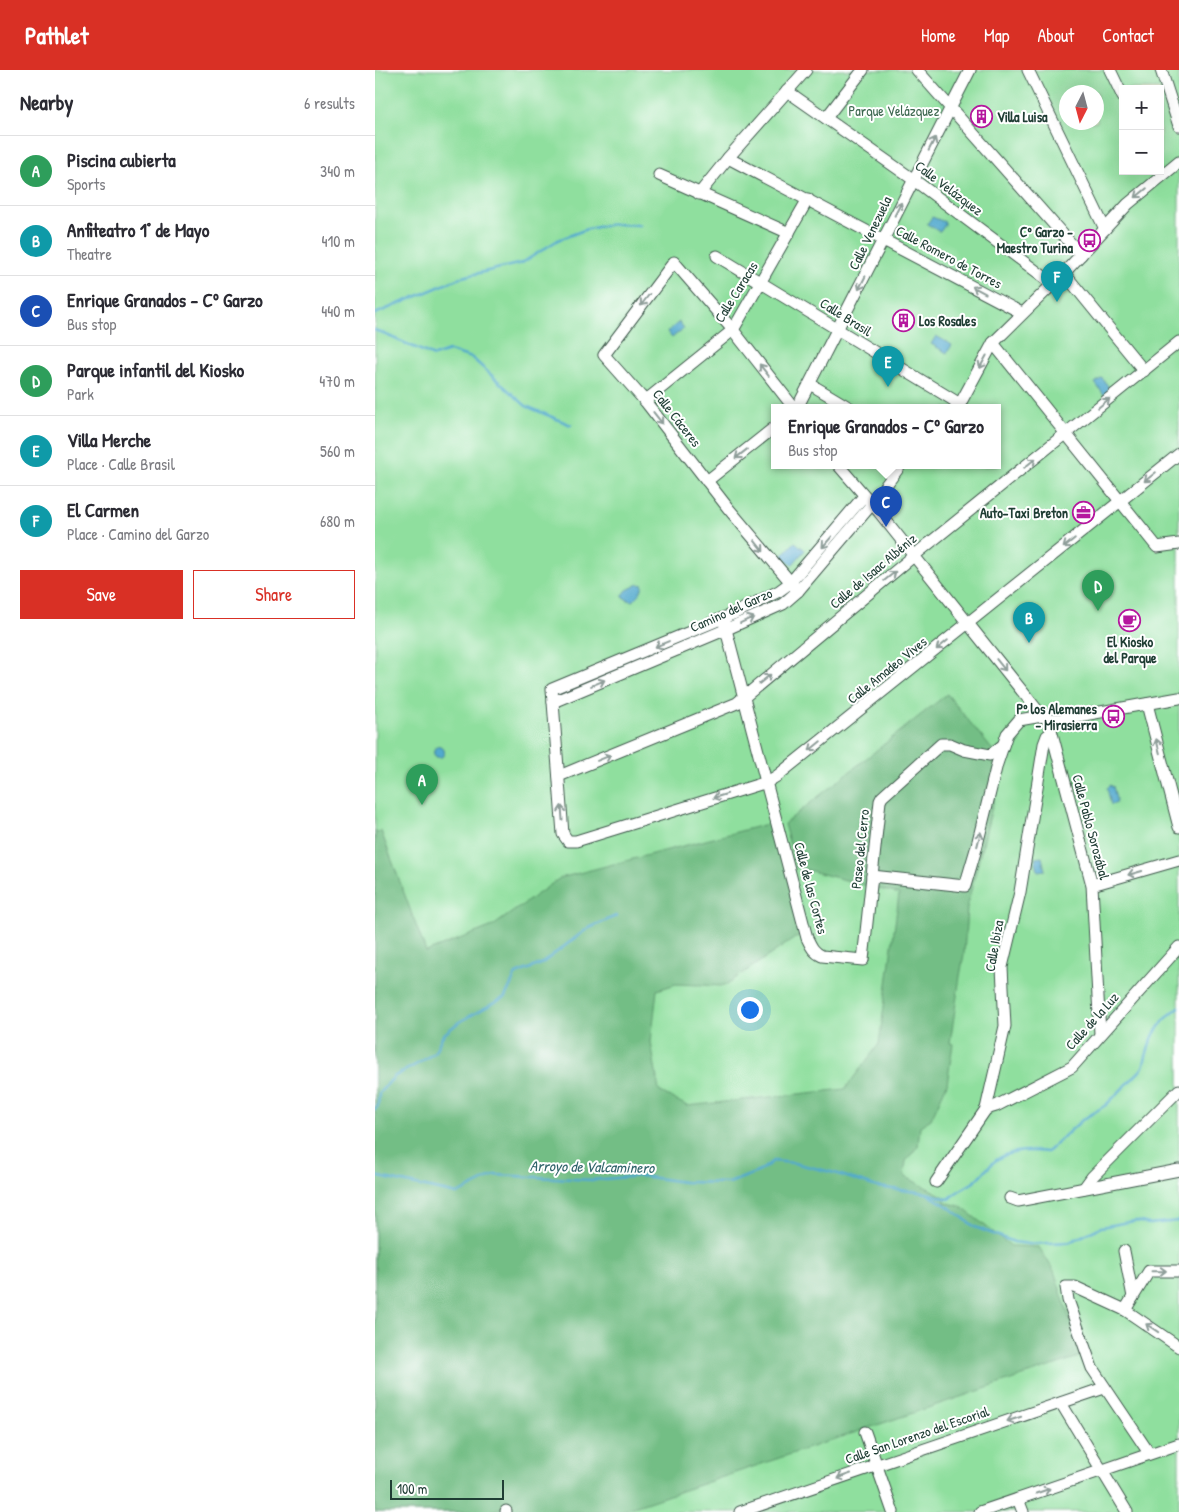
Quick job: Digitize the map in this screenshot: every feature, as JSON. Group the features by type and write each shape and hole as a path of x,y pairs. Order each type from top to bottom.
{"street":[{"path":"699,194 728,158 806,70"},
{"path":"826,118 863,70"},
{"path":"917,70 1081,255"},
{"name":"Calle Venezuela","path":"798,404 970,70"},
{"path":"1028,70 1105,229"},
{"path":"1111,70 1119,89"},
{"path":"1161,70 1179,126"},
{"name":"Calle Velázquez","path":"787,91 914,180 1052,284"},
{"name":"Calle Romero de Torres","path":"728,158 1022,313"},
{"path":"1164,171 1179,162"},
{"path":"659,175 789,233"},
{"path":"958,404 993,342 1064,273 1157,175"},
{"name":"Calle Caracas","path":"645,401 733,330 808,199"},
{"name":"Calle Brasil","path":"717,256 954,404"},
{"name":"Calle Cáceres","path":"733,330 674,262 604,354 645,401 707,481 794,587"},
{"path":"1064,273 1144,371"},
{"path":"733,330 793,404"},
{"path":"993,342 1157,547 1179,544"},
{"name":"Calle de Isaac Albéniz","path":"559,776 737,703 914,556 1179,342"},
{"path":"810,384 843,404"},
{"path":"707,481 771,430"},
{"name":"Calle Amadeo Vives","path":"559,776 563,834 568,841 576,841 767,782 968,624 1179,454"},
{"path":"842,469 1045,717"},
{"name":"Camino del Garzo","path":"725,624 552,689 553,702 725,624 779,592 794,587 868,500 897,469"},
{"path":"725,624 767,782"},
{"path":"872,876 965,886 1003,745 1007,734 1019,720 1045,717 1061,719 1179,698"},
{"path":"553,702 559,776"},
{"path":"1147,704 1179,827"},
{"name":"Calle Pablo Sorozábal","path":"1045,717 1092,885 1100,1034"},
{"name":"Calle Ibiza","path":"936,1182 986,1108 1005,1026 1002,967 1020,892 1044,744 1047,736 1051,733"},
{"name":"Paseo del Cerro","path":"863,960 879,801 882,796 941,744 950,744 964,750 990,755 1003,745"},
{"name":"Calle de las Cortes","path":"767,782 807,938 813,950 822,956 863,960"},
{"path":"1092,885 1179,860"},
{"name":"Calle de la Luz","path":"986,1108 995,1106 1072,1067 1179,947"},
{"path":"1084,1188 1092,1177 1179,1090"},
{"path":"1009,1198 1018,1201 1179,1170"},
{"path":"1124,1251 1133,1297"},
{"path":"1125,1310 1149,1271 1179,1271"},
{"path":"1149,1453 1092,1368 1068,1300 1065,1286 1075,1287 1125,1310 1179,1347"},
{"name":"Calle San Lorenzo del Escorial","path":"741,1512 762,1508 877,1464 1104,1388"},
{"path":"1061,1403 1127,1512"},
{"path":"865,1432 893,1512"},
{"path":"980,1512 1179,1444"},
{"path":"1018,1499 1023,1512"}],"green space":[{"name":"Parque Velázquez","path":"375,70 1179,70 1179,1512 375,1512"},
{"path":"947,694 1003,763 967,907 964,954 950,1043 953,1044 947,1084 931,1119 920,1126 918,1146 906,1161 904,1176 947,1198 944,1202 960,1206 1011,1246 1039,1247 1054,1271 1082,1356 619,1512 512,1512 509,1506 488,1512 375,1512 375,831 377,833 381,831 426,952 493,926 560,878 775,822 804,932 724,986 676,984 657,990 651,1042 659,1091 687,1106 845,1089 879,1044 899,894 796,867 784,824"}],"water":[{"path":"932,217 945,222 940,232 927,224"},
{"path":"679,322 684,328 672,338 667,332"},
{"path":"936,336 952,345 947,353 931,344"},
{"path":"1102,378 1111,390 1104,395 1095,383"},
{"path":"795,542 805,550 792,565 782,556"},
{"path":"639,584 643,585 643,587 635,599 631,601 623,597 627,590"},
{"path":"439,746 445,752 439,758 433,752"},
{"path":"1111,785 1111,787 1113,786 1117,803 1111,805 1107,788"},
{"path":"1042,857 1045,870 1038,871 1035,858"}],"waterway":[{"path":"375,314 462,277 522,263 558,240 587,229 613,224 640,225"},
{"path":"375,330 434,356 449,351 472,358 526,406 571,425"},
{"path":"375,1109 378,1106 379,1093 395,1076 434,1053 443,1035 459,1022 505,997 516,974 541,964 587,929 616,916"},
{"name":"Arroyo de Valcaminero","path":"375,1176 457,1194 495,1175 592,1180 641,1176 684,1182 729,1183 760,1171 773,1161 794,1163 835,1173 877,1187 926,1193 949,1199 971,1184 996,1160 1003,1156 1025,1151 1047,1152 1082,1120 1106,1105 1143,1067 1148,1048 1155,1033 1164,1021 1179,1007"},
{"path":"929,1195 949,1207 975,1227 1014,1242 1029,1244 1070,1242 1101,1227 1128,1222 1136,1221 1149,1224 1179,1221"}],"place":[{"name":"Villa Luisa","path":"981,117"},
{"name":"Cº Garzo - Maestro Turina","path":"1089,240"},
{"name":"El Carmen","path":"1057,302"},
{"name":"Los Rosales","path":"903,321"},
{"name":"Villa Merche","path":"888,387"},
{"name":"Auto-Taxi Breton","path":"1084,513"},
{"name":"Enrique Granados - Cº Garzo","path":"886,527"},
{"name":"Parque infantil del Kiosko","path":"1098,611"},
{"name":"El Kiosko del Parque","path":"1130,620"},
{"name":"Anfiteatro 1° de Mayo","path":"1029,643"},
{"name":"Pº los Alemanes - Mirasierra","path":"1113,717"},
{"name":"Piscina cubierta","path":"422,805"}]}
